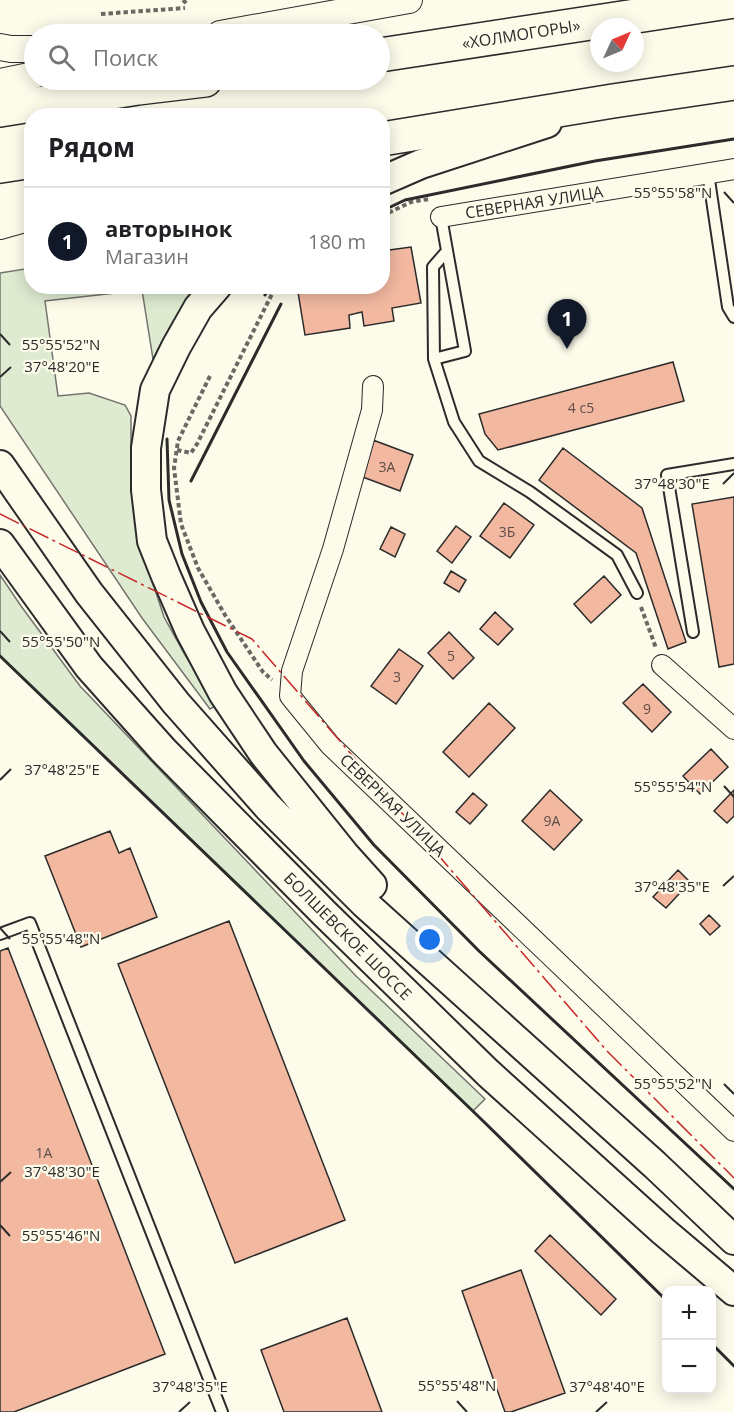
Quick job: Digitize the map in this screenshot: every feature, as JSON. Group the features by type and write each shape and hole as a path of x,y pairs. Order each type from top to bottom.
{"highway":[{"name":"«ХОЛМОГОРЫ»","path":"390,54 734,1"},
{"path":"390,138 734,83"},
{"path":"0,110 125,90"},
{"path":"0,201 24,197"}],"main road":[{"path":"390,178 421,164 613,101"},
{"path":"210,294 198,308 155,390 146,448 146,490 152,541 190,631 223,693 263,753 345,855 483,1010"},
{"path":"0,465 89,593 176,703 268,807 364,903 655,1165 734,1240"},
{"name":"БОЛШЕВСКОЕ ШОССЕ","path":"0,544 88,667 195,783 488,1073 663,1231 734,1291"}],"street":[{"path":"276,24 410,0"},
{"path":"0,47 24,49"},
{"path":"0,82 24,77"},
{"name":"СЕВЕРНАЯ УЛИЦА","path":"441,217 734,169"},
{"path":"0,226 24,219"},
{"path":"290,696 292,671 333,549 372,410 374,386"},
{"path":"662,665 734,729"},
{"name":"СЕВЕРНАЯ УЛИЦА","path":"290,696 330,745 734,1131"}],"lane":[{"path":"708,173 728,308 734,316"},
{"path":"434,359 465,351 441,217"},
{"path":"447,251 433,267 434,359 454,422 479,461 530,492 617,555 637,593"},
{"path":"693,632 667,475 734,464"},
{"path":"0,934 30,923 222,1412"}],"path":[{"path":"101,14 186,6 183,0"},
{"path":"177,450 191,453 197,444 272,294"},
{"path":"210,376 178,441 174,468 182,524 198,568 225,615 263,672 290,696"},
{"path":"183,452 186,446"},
{"path":"637,593 662,665"}],"green space":[{"path":"24,269 24,294 107,294 45,301 58,396 89,393 125,405 131,416 131,469 139,541 164,617 216,706 210,709 142,618 0,406 0,273"},
{"path":"143,294 192,294 168,330 153,359"},
{"path":"0,575 80,686 356,976 485,1099 473,1111 0,656"}],"building":[{"path":"411,247 421,303 392,308 394,321 364,326 362,312 349,315 350,328 305,335 298,294 390,294 390,250"},
{"path":"673,362 684,401 498,450 485,434 479,414"},
{"path":"373,440 413,455 400,491 360,476"},
{"path":"563,448 642,508 686,642 668,649 636,553 539,480"},
{"path":"734,497 734,664 719,667 692,504"},
{"path":"504,503 534,525 510,558 480,536"},
{"path":"456,526 471,537 452,563 437,551"},
{"path":"391,527 405,534 395,557 380,549"},
{"path":"451,571 466,580 459,592 444,583"},
{"path":"604,576 621,595 591,623 574,604"},
{"path":"495,612 513,629 498,645 480,629"},
{"path":"449,632 474,658 453,679 428,653"},
{"path":"399,649 423,666 396,704 371,686"},
{"path":"643,684 671,712 652,732 623,703"},
{"path":"489,703 515,728 469,777 443,752"},
{"path":"711,749 728,767 700,794 683,776"},
{"path":"550,790 582,820 554,850 522,821"},
{"path":"734,790 734,816 727,823 714,811"},
{"path":"473,793 487,805 470,824 456,812"},
{"path":"110,831 119,853 130,848 157,917 81,947 45,856"},
{"path":"678,870 690,882 666,908 653,897"},
{"path":"709,915 720,926 710,935 700,924"},
{"path":"229,921 345,1220 235,1263 118,964"},
{"path":"8,948 165,1354 14,1412 0,1412 0,951"},
{"path":"550,1235 616,1299 601,1315 535,1251"},
{"path":"521,1270 565,1393 511,1412 505,1412 462,1291"},
{"path":"347,1318 382,1412 284,1412 261,1350"}],"wall":[{"path":"390,207 405,200 595,161 734,139"},
{"path":"191,481 281,304"},
{"path":"167,439 169,500 182,554 201,602 227,652 304,761 374,845 479,951 734,1189"},
{"path":"0,656 662,1296"},
{"path":"716,1348 734,1366"}],"power":[{"path":"0,514 252,639 607,1051 734,1178"}],"place":[{"name":"авторынок","path":"567,349"}]}
